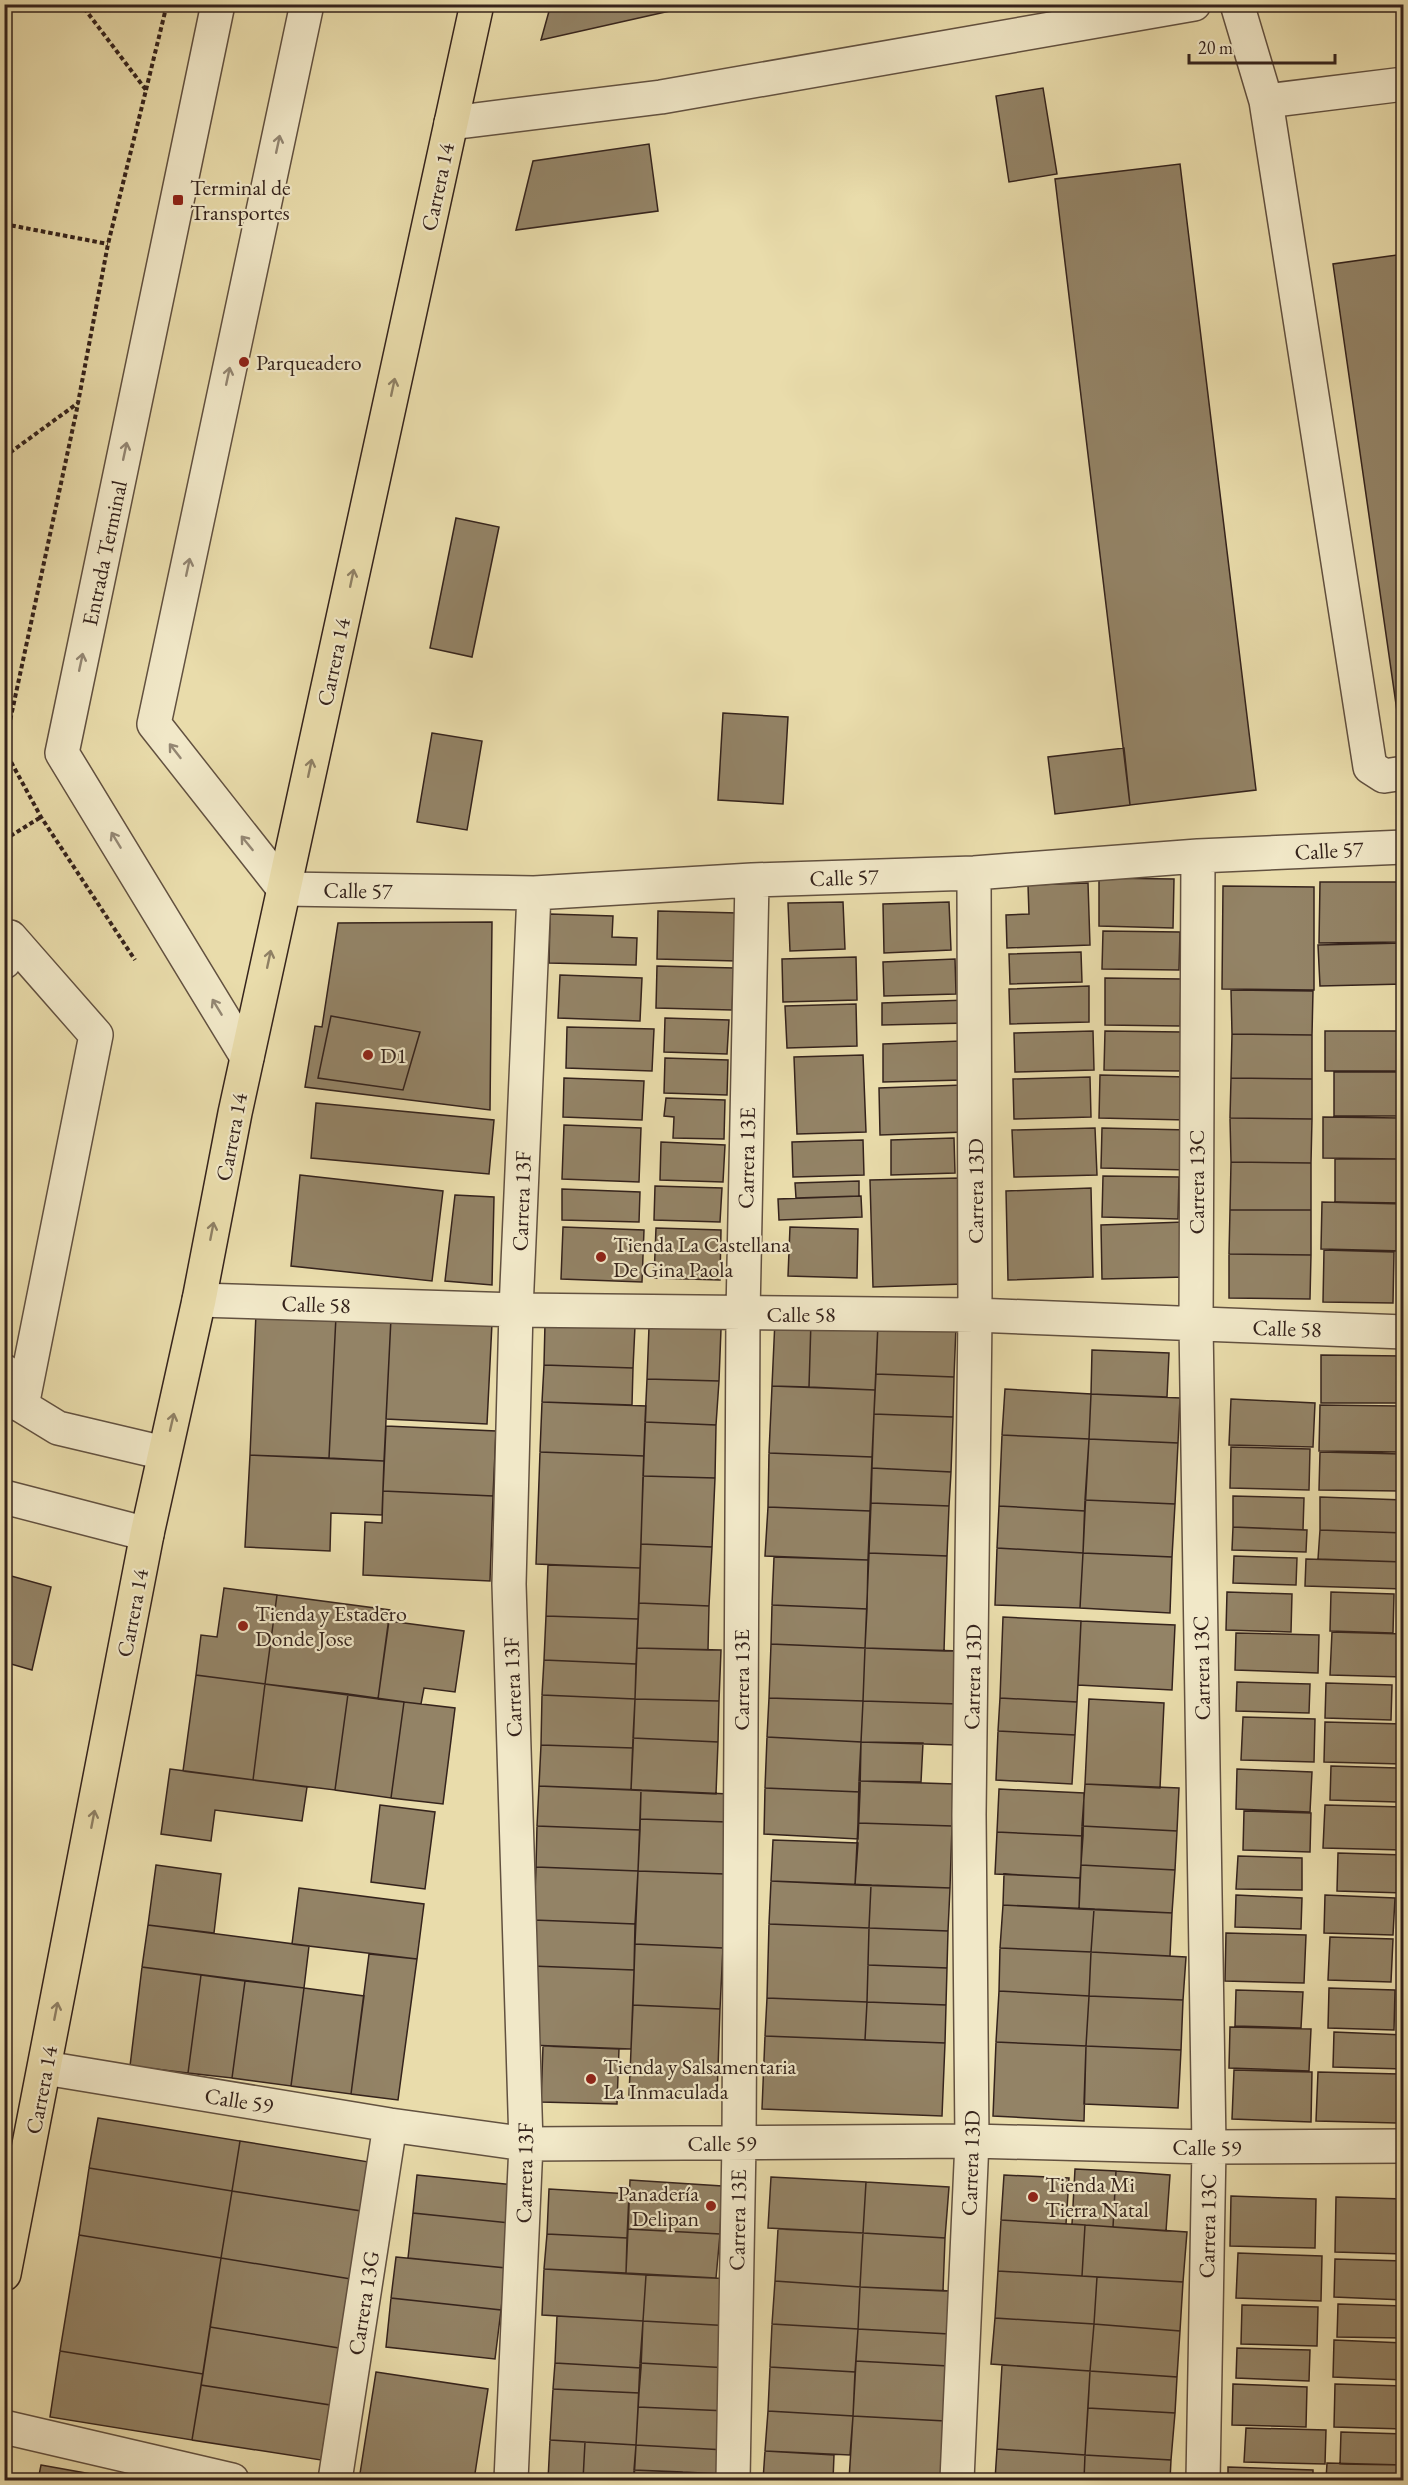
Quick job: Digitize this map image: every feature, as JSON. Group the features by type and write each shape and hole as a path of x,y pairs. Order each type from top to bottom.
{"main road":[{"name":"Carrera 14","path":"4,2274 147,1534 199,1300 247,1057 477,4"}],"street":[{"name":"Entrada Terminal","path":"218,4 62,753 247,1057"},
{"path":"284,889 154,724 308,4"},
{"path":"451,123 662,97 1194,4"},
{"path":"1238,4 1266,101 1370,767 1384,776 1404,773"},
{"path":"1266,101 1404,84"},
{"name":"Calle 57","path":"284,889 534,893 752,880 974,873 1198,856 1404,847"},
{"name":"Carrera 13C","path":"1198,856 1196,1324 1209,2147 1203,2481"},
{"name":"Carrera 13D","path":"957,2481 972,2141 969,1815 975,1315 974,873"},
{"name":"Carrera 13E","path":"733,2481 739,2142 743,1313 752,880"},
{"name":"Carrera 13F","path":"511,2481 526,2144 509,1584 516,1310 534,893"},
{"path":"6,943 96,1035 22,1406"},
{"name":"Calle 58","path":"199,1300 516,1310 975,1315 1404,1332"},
{"path":"4,1371 22,1406 58,1428 164,1453"},
{"path":"4,1497 147,1534"},
{"name":"Calle 59","path":"45,2068 390,2125 526,2144 972,2141 1209,2147 1404,2146"},
{"name":"Carrera 13G","path":"335,2481 390,2125"},
{"path":"4,2427 232,2481"}],"path":[{"path":"81,4 146,90"},
{"path":"138,965 41,817 4,749 78,403 108,244 167,4"},
{"path":"4,224 108,244"},
{"path":"4,457 78,403"},
{"path":"4,840 41,817"}],"building":[{"path":"551,4 701,4 541,40"},
{"path":"1043,88 1057,174 1009,182 996,96"},
{"path":"649,144 658,211 516,230 533,161"},
{"path":"1180,164 1256,790 1130,805 1055,179"},
{"path":"1404,254 1404,724 1399,725 1333,264"},
{"path":"456,518 499,527 472,657 430,648"},
{"path":"723,713 788,717 783,804 718,800"},
{"path":"432,733 482,741 467,830 417,822"},
{"path":"1124,748 1130,805 1055,814 1048,757"},
{"path":"1099,878 1174,879 1173,928 1099,926"},
{"path":"1320,882 1404,882 1404,942 1319,943"},
{"path":"1088,883 1090,945 1007,948 1006,915 1029,914 1028,885"},
{"path":"1223,886 1314,887 1314,990 1222,989"},
{"path":"843,902 845,949 790,951 788,903"},
{"path":"949,902 951,950 884,953 883,904"},
{"path":"658,911 738,913 737,961 657,959"},
{"path":"550,914 613,916 612,937 637,938 636,965 549,963"},
{"path":"492,922 490,1110 305,1087 315,1026 322,1027 338,923"},
{"path":"1103,931 1180,932 1179,970 1102,969"},
{"path":"1404,943 1404,984 1320,986 1318,945"},
{"path":"1081,952 1082,982 1010,984 1009,954"},
{"path":"856,957 857,1000 783,1002 782,959"},
{"path":"955,959 956,994 884,996 883,962"},
{"path":"657,966 734,968 732,1010 656,1008"},
{"path":"560,975 642,978 640,1021 558,1018"},
{"path":"1105,978 1181,979 1180,1026 1105,1025"},
{"path":"1089,986 1089,1022 1010,1024 1009,989"},
{"path":"1231,990 1313,991 1312,1035 1232,1034"},
{"path":"967,1000 968,1023 882,1025 882,1003"},
{"path":"856,1004 857,1046 787,1048 785,1006"},
{"name":"D1","path":"331,1016 420,1032 403,1090 318,1078"},
{"path":"665,1018 729,1020 727,1054 664,1052"},
{"path":"567,1027 654,1029 652,1071 566,1068"},
{"path":"1093,1031 1094,1070 1015,1072 1014,1033"},
{"path":"1105,1031 1182,1032 1181,1071 1104,1070"},
{"path":"1325,1031 1402,1031 1403,1071 1325,1071"},
{"path":"1232,1034 1312,1035 1312,1079 1231,1078"},
{"path":"961,1041 963,1080 883,1082 883,1044"},
{"path":"863,1055 866,1132 797,1134 794,1057"},
{"path":"665,1058 728,1060 727,1095 664,1093"},
{"path":"1334,1072 1404,1072 1404,1116 1334,1116"},
{"path":"1100,1075 1187,1077 1187,1120 1099,1118"},
{"path":"1090,1077 1091,1117 1014,1119 1013,1079"},
{"path":"564,1078 644,1081 642,1120 563,1117"},
{"path":"1231,1078 1312,1079 1312,1119 1230,1118"},
{"path":"963,1085 965,1132 880,1135 879,1088"},
{"path":"666,1098 725,1100 724,1139 673,1138 674,1117 664,1116"},
{"path":"316,1103 494,1120 489,1174 311,1158"},
{"path":"1323,1117 1401,1118 1400,1159 1323,1158"},
{"path":"1230,1118 1312,1119 1311,1163 1231,1162"},
{"path":"564,1125 641,1128 639,1182 562,1179"},
{"path":"1095,1128 1097,1175 1014,1177 1012,1130"},
{"path":"1102,1128 1189,1130 1189,1170 1101,1168"},
{"path":"954,1138 955,1173 891,1175 891,1140"},
{"path":"863,1140 864,1175 793,1177 792,1142"},
{"path":"661,1142 725,1145 723,1182 660,1180"},
{"path":"1335,1159 1404,1159 1404,1203 1335,1202"},
{"path":"1231,1162 1311,1163 1311,1210 1230,1210"},
{"path":"300,1175 443,1191 432,1281 291,1266"},
{"path":"1103,1176 1179,1177 1178,1219 1102,1217"},
{"path":"960,1178 963,1284 873,1287 870,1180"},
{"path":"859,1181 859,1196 796,1198 795,1183"},
{"path":"655,1186 722,1188 720,1222 654,1220"},
{"path":"1091,1188 1093,1277 1008,1280 1006,1191"},
{"path":"562,1189 640,1192 639,1222 562,1220"},
{"path":"455,1195 494,1197 492,1285 445,1281"},
{"path":"861,1196 862,1217 779,1220 778,1199"},
{"path":"1322,1202 1404,1204 1404,1251 1321,1249"},
{"path":"1230,1210 1311,1210 1311,1255 1229,1254"},
{"path":"1184,1222 1186,1277 1102,1279 1101,1225"},
{"path":"563,1227 644,1230 642,1282 561,1279"},
{"path":"790,1227 858,1229 857,1278 788,1276"},
{"path":"656,1228 721,1230 720,1280 654,1278"},
{"path":"1324,1250 1394,1252 1393,1303 1323,1302"},
{"path":"1229,1254 1311,1255 1310,1299 1229,1298"},
{"path":"256,1313 336,1316 329,1458 250,1455"},
{"path":"336,1316 391,1318 384,1461 329,1458"},
{"path":"391,1318 492,1323 487,1424 386,1419"},
{"path":"775,1320 811,1321 809,1387 772,1386"},
{"path":"811,1321 878,1323 875,1390 809,1387"},
{"path":"545,1323 635,1326 633,1368 544,1365"},
{"path":"878,1323 956,1326 954,1377 876,1374"},
{"path":"649,1327 721,1329 719,1381 647,1379"},
{"path":"1092,1350 1169,1353 1167,1397 1091,1394"},
{"path":"1321,1355 1403,1356 1403,1403 1321,1403"},
{"path":"544,1365 633,1368 632,1405 542,1402"},
{"path":"876,1374 954,1377 953,1417 874,1414"},
{"path":"647,1379 719,1381 716,1425 645,1422"},
{"path":"772,1386 875,1390 872,1457 769,1453"},
{"path":"1005,1389 1091,1394 1089,1439 1002,1435"},
{"path":"1091,1394 1180,1398 1178,1443 1089,1439"},
{"path":"1231,1399 1315,1403 1313,1447 1229,1445"},
{"path":"542,1402 646,1406 644,1456 540,1452"},
{"path":"1320,1405 1400,1406 1399,1452 1319,1451"},
{"path":"874,1414 953,1417 951,1472 872,1468"},
{"path":"645,1422 716,1425 715,1478 643,1476"},
{"path":"386,1426 496,1431 493,1496 383,1491"},
{"path":"1002,1435 1089,1439 1085,1511 999,1506"},
{"path":"1089,1439 1178,1443 1175,1504 1085,1500"},
{"path":"1231,1447 1310,1449 1309,1490 1230,1488"},
{"path":"540,1452 644,1456 640,1568 536,1564"},
{"path":"1320,1452 1401,1454 1401,1491 1319,1490"},
{"path":"769,1453 872,1457 870,1511 768,1507"},
{"path":"250,1455 384,1461 382,1515 331,1513 330,1551 245,1547"},
{"path":"872,1468 951,1472 949,1506 871,1503"},
{"path":"643,1476 715,1478 712,1547 641,1544"},
{"path":"383,1491 493,1496 490,1581 363,1575 365,1522 382,1523"},
{"path":"1233,1496 1304,1498 1303,1530 1233,1527"},
{"path":"1320,1497 1404,1500 1404,1533 1320,1530"},
{"path":"1085,1500 1175,1504 1172,1557 1083,1553"},
{"path":"871,1503 949,1506 947,1556 869,1553"},
{"path":"999,1506 1085,1511 1083,1553 997,1548"},
{"path":"768,1507 870,1511 868,1560 765,1556"},
{"path":"1233,1527 1307,1530 1306,1552 1232,1550"},
{"path":"1320,1530 1404,1533 1404,1562 1318,1559"},
{"path":"641,1544 712,1547 709,1606 639,1603"},
{"path":"997,1548 1083,1553 1080,1608 995,1605"},
{"path":"869,1553 947,1556 944,1651 865,1648"},
{"path":"1083,1553 1172,1557 1170,1613 1080,1608"},
{"path":"1234,1556 1297,1558 1296,1585 1233,1583"},
{"path":"774,1557 868,1560 867,1609 772,1605"},
{"path":"1306,1559 1404,1562 1404,1589 1305,1586"},
{"path":"548,1565 640,1568 638,1619 546,1616"},
{"path":"4,1574 51,1587 32,1670 4,1662"},
{"path":"224,1588 277,1595 265,1684 196,1675 201,1635 217,1637"},
{"path":"1227,1592 1292,1594 1291,1632 1226,1630"},
{"path":"1331,1592 1394,1594 1393,1633 1330,1631"},
{"path":"277,1595 390,1610 378,1699 265,1684"},
{"path":"639,1603 709,1606 708,1650 637,1648"},
{"path":"772,1605 867,1609 865,1648 771,1644"},
{"path":"546,1616 638,1619 636,1664 544,1660"},
{"path":"1003,1617 1081,1621 1077,1702 1000,1698"},
{"path":"389,1621 464,1631 455,1692 424,1688 421,1704 378,1699"},
{"path":"1081,1621 1175,1625 1172,1690 1078,1685"},
{"path":"1332,1632 1404,1634 1404,1677 1330,1675"},
{"path":"1236,1633 1319,1635 1318,1673 1235,1670"},
{"path":"771,1644 865,1648 863,1701 769,1698"},
{"path":"637,1648 721,1650 719,1701 635,1699"},
{"path":"865,1648 960,1651 958,1704 863,1701"},
{"path":"544,1660 636,1664 635,1699 542,1695"},
{"path":"196,1675 265,1684 253,1780 183,1771"},
{"path":"1237,1682 1310,1684 1309,1713 1236,1711"},
{"path":"1326,1683 1392,1685 1391,1720 1325,1718"},
{"path":"265,1684 348,1694 335,1790 253,1780"},
{"path":"348,1694 404,1702 391,1798 335,1790"},
{"path":"542,1695 635,1699 633,1748 541,1745"},
{"path":"769,1698 863,1701 861,1742 767,1737"},
{"path":"1000,1698 1077,1702 1075,1735 998,1731"},
{"path":"635,1699 719,1701 718,1742 633,1738"},
{"path":"1089,1699 1164,1703 1160,1788 1085,1784"},
{"path":"863,1701 958,1704 956,1745 861,1742"},
{"path":"404,1702 455,1708 443,1804 391,1798"},
{"path":"1243,1717 1315,1719 1314,1762 1241,1760"},
{"path":"1325,1722 1403,1724 1402,1764 1324,1762"},
{"path":"998,1731 1075,1735 1072,1784 996,1780"},
{"path":"767,1737 861,1742 860,1792 765,1788"},
{"path":"633,1738 718,1742 716,1794 631,1790"},
{"path":"861,1742 923,1743 921,1782 859,1781"},
{"path":"541,1745 633,1748 631,1790 539,1786"},
{"path":"1331,1766 1397,1768 1397,1802 1330,1800"},
{"path":"170,1769 307,1787 302,1821 215,1810 211,1841 161,1834"},
{"path":"1237,1769 1312,1772 1310,1812 1236,1809"},
{"path":"859,1781 955,1784 952,1826 858,1823"},
{"path":"1085,1784 1179,1788 1177,1831 1082,1826"},
{"path":"539,1786 641,1790 640,1830 537,1826"},
{"path":"765,1788 860,1792 858,1839 764,1834"},
{"path":"999,1789 1084,1793 1083,1836 997,1832"},
{"path":"641,1790 729,1794 727,1822 640,1819"},
{"path":"380,1805 435,1812 425,1889 371,1882"},
{"path":"1325,1805 1404,1807 1403,1850 1323,1848"},
{"path":"1244,1811 1311,1813 1310,1852 1243,1850"},
{"path":"640,1819 727,1822 725,1874 638,1871"},
{"path":"858,1823 952,1826 950,1888 855,1885"},
{"path":"537,1826 640,1830 638,1871 536,1867"},
{"path":"1082,1826 1177,1831 1175,1870 1081,1865"},
{"path":"997,1832 1083,1836 1080,1878 995,1874"},
{"path":"773,1840 858,1843 855,1885 771,1881"},
{"path":"1338,1853 1404,1855 1404,1893 1337,1891"},
{"path":"1238,1856 1302,1858 1302,1890 1236,1889"},
{"path":"156,1865 221,1874 214,1933 148,1925"},
{"path":"1081,1865 1175,1870 1172,1913 1079,1909"},
{"path":"536,1867 638,1871 635,1924 534,1920"},
{"path":"638,1871 725,1874 723,1948 635,1944"},
{"path":"1004,1874 1080,1878 1079,1909 1003,1905"},
{"path":"771,1881 871,1885 869,1928 769,1924"},
{"path":"871,1885 950,1888 948,1931 869,1928"},
{"path":"299,1888 424,1904 417,1959 292,1944"},
{"path":"1236,1895 1302,1898 1301,1929 1235,1927"},
{"path":"1325,1895 1395,1898 1393,1935 1324,1933"},
{"path":"1003,1905 1094,1909 1091,1952 1000,1948"},
{"path":"1094,1909 1172,1913 1170,1956 1091,1952"},
{"path":"534,1920 635,1924 634,1970 532,1966"},
{"path":"769,1924 869,1928 867,2002 767,1998"},
{"path":"148,1925 309,1946 304,1988 142,1967"},
{"path":"869,1928 948,1931 947,1968 868,1965"},
{"path":"1226,1933 1306,1935 1304,1983 1225,1981"},
{"path":"1330,1937 1393,1939 1391,1982 1328,1980"},
{"path":"635,1944 723,1948 720,2009 633,2005"},
{"path":"1000,1948 1091,1952 1089,1996 999,1991"},
{"path":"1091,1952 1186,1957 1183,2000 1089,1996"},
{"path":"369,1954 417,1959 398,2100 351,2094"},
{"path":"868,1965 947,1968 946,2005 867,2002"},
{"path":"532,1966 634,1970 631,2049 529,2045"},
{"path":"142,1967 201,1975 188,2073 130,2066"},
{"path":"201,1975 245,1981 232,2078 188,2073"},
{"path":"245,1981 304,1988 291,2086 232,2078"},
{"path":"304,1988 364,1996 351,2094 291,2086"},
{"path":"1329,1988 1395,1990 1394,2030 1328,2028"},
{"path":"1236,1990 1303,1992 1301,2028 1235,2026"},
{"path":"999,1991 1089,1996 1086,2046 996,2042"},
{"path":"1089,1996 1183,2000 1181,2050 1086,2046"},
{"path":"767,1998 867,2002 865,2040 765,2036"},
{"path":"867,2002 946,2005 945,2043 865,2040"},
{"path":"633,2005 720,2009 717,2098 629,2095"},
{"path":"1230,2027 1311,2029 1309,2071 1229,2068"},
{"path":"1334,2032 1404,2035 1404,2069 1333,2067"},
{"path":"765,2036 945,2043 942,2116 762,2109"},
{"path":"996,2042 1086,2046 1084,2121 993,2116"},
{"path":"543,2046 619,2049 617,2104 541,2102"},
{"path":"1086,2046 1181,2050 1178,2108 1084,2104"},
{"path":"1234,2070 1312,2072 1311,2122 1232,2119"},
{"path":"1318,2072 1399,2074 1397,2123 1316,2121"},
{"path":"98,2118 240,2141 232,2191 89,2168"},
{"path":"240,2141 369,2162 361,2211 232,2191"},
{"path":"89,2168 232,2191 221,2258 79,2235"},
{"path":"1075,2169 1116,2171 1113,2227 1072,2224"},
{"path":"1116,2171 1170,2175 1166,2231 1113,2227"},
{"path":"417,2175 514,2185 510,2223 413,2213"},
{"path":"1004,2175 1069,2178 1066,2224 1001,2220"},
{"path":"771,2177 866,2182 863,2233 768,2228"},
{"path":"630,2180 722,2186 720,2234 628,2229"},
{"path":"866,2182 949,2187 945,2238 863,2233"},
{"path":"549,2189 629,2194 627,2238 547,2234"},
{"path":"232,2191 361,2211 351,2279 221,2258"},
{"path":"1231,2196 1316,2199 1315,2248 1230,2246"},
{"path":"1336,2197 1404,2199 1404,2254 1335,2252"},
{"path":"413,2213 510,2223 506,2268 408,2258"},
{"path":"1001,2220 1085,2225 1082,2276 998,2271"},
{"path":"1085,2225 1187,2232 1183,2282 1082,2276"},
{"path":"628,2229 720,2234 716,2278 626,2273"},
{"path":"778,2229 863,2233 860,2287 775,2281"},
{"path":"863,2233 945,2238 943,2291 860,2287"},
{"path":"547,2234 627,2238 626,2273 544,2269"},
{"path":"79,2235 221,2258 203,2374 60,2351"},
{"path":"1238,2253 1322,2256 1321,2301 1236,2298"},
{"path":"396,2257 506,2268 501,2310 391,2298"},
{"path":"221,2258 351,2279 339,2348 210,2327"},
{"path":"1335,2259 1404,2261 1404,2300 1334,2297"},
{"path":"544,2269 646,2275 643,2321 542,2315"},
{"path":"998,2271 1097,2277 1094,2324 995,2318"},
{"path":"646,2275 734,2279 732,2326 643,2321"},
{"path":"1097,2277 1183,2282 1180,2331 1094,2324"},
{"path":"775,2281 860,2287 858,2329 772,2324"},
{"path":"860,2287 952,2291 949,2334 858,2329"},
{"path":"391,2298 501,2310 495,2359 386,2347"},
{"path":"1338,2304 1404,2306 1404,2338 1337,2337"},
{"path":"1242,2305 1318,2307 1317,2346 1241,2344"},
{"path":"557,2316 643,2321 641,2368 555,2363"},
{"path":"995,2318 1094,2324 1090,2371 991,2364"},
{"path":"643,2321 732,2326 729,2368 640,2363"},
{"path":"772,2324 858,2329 855,2372 770,2367"},
{"path":"1094,2324 1180,2331 1177,2377 1090,2371"},
{"path":"210,2327 339,2348 330,2405 201,2385"},
{"path":"858,2329 949,2334 948,2366 856,2361"},
{"path":"1334,2340 1404,2343 1404,2380 1333,2377"},
{"path":"1237,2348 1310,2350 1309,2381 1236,2378"},
{"path":"60,2351 203,2374 192,2440 50,2417"},
{"path":"856,2361 948,2366 945,2421 853,2416"},
{"path":"555,2363 641,2368 639,2393 553,2389"},
{"path":"640,2363 729,2368 727,2411 638,2407"},
{"path":"1002,2365 1090,2371 1085,2455 997,2449"},
{"path":"770,2367 855,2372 853,2416 768,2411"},
{"path":"1090,2371 1177,2377 1175,2413 1088,2408"},
{"path":"376,2372 488,2389 474,2480 359,2480"},
{"path":"1233,2384 1307,2387 1306,2427 1232,2425"},
{"path":"1335,2384 1404,2386 1404,2429 1334,2427"},
{"path":"201,2385 330,2405 321,2460 192,2440"},
{"path":"553,2389 639,2393 636,2445 550,2440"},
{"path":"638,2407 727,2411 725,2450 636,2445"},
{"path":"1088,2408 1175,2413 1171,2460 1085,2455"},
{"path":"768,2411 853,2416 850,2455 765,2451"},
{"path":"853,2416 945,2421 941,2480 849,2480"},
{"path":"1246,2428 1326,2430 1325,2464 1244,2462"},
{"path":"1341,2432 1404,2434 1404,2465 1340,2464"},
{"path":"550,2440 585,2442 583,2480 548,2480"},
{"path":"585,2442 636,2445 634,2480 583,2480"},
{"path":"636,2445 725,2450 723,2474 634,2470"},
{"path":"997,2449 1085,2455 1084,2480 995,2480"},
{"path":"765,2451 834,2455 833,2480 763,2480"},
{"path":"1085,2455 1171,2460 1170,2480 1084,2480"},
{"path":"1327,2463 1404,2465 1404,2480 1326,2480"},
{"path":"41,2465 125,2480 38,2480"},
{"path":"1228,2467 1313,2470 1313,2480 1228,2480"},
{"path":"634,2470 682,2472 681,2480 634,2480"},
{"path":"682,2472 723,2474 723,2480 681,2480"}],"place":[{"name":"Terminal de Transportes","path":"178,200"},
{"name":"Parqueadero","path":"244,362"},
{"name":"D1","path":"368,1055"},
{"name":"Tienda La Castellana De Gina Paola","path":"601,1257"},
{"name":"Tienda y Estadero Donde Jose","path":"243,1626"},
{"name":"Tienda y Salsamentaria La Inmaculada","path":"591,2079"},
{"name":"Tienda Mi Tierra Natal","path":"1033,2197"},
{"name":"Panadería Delipan","path":"711,2206"}]}
